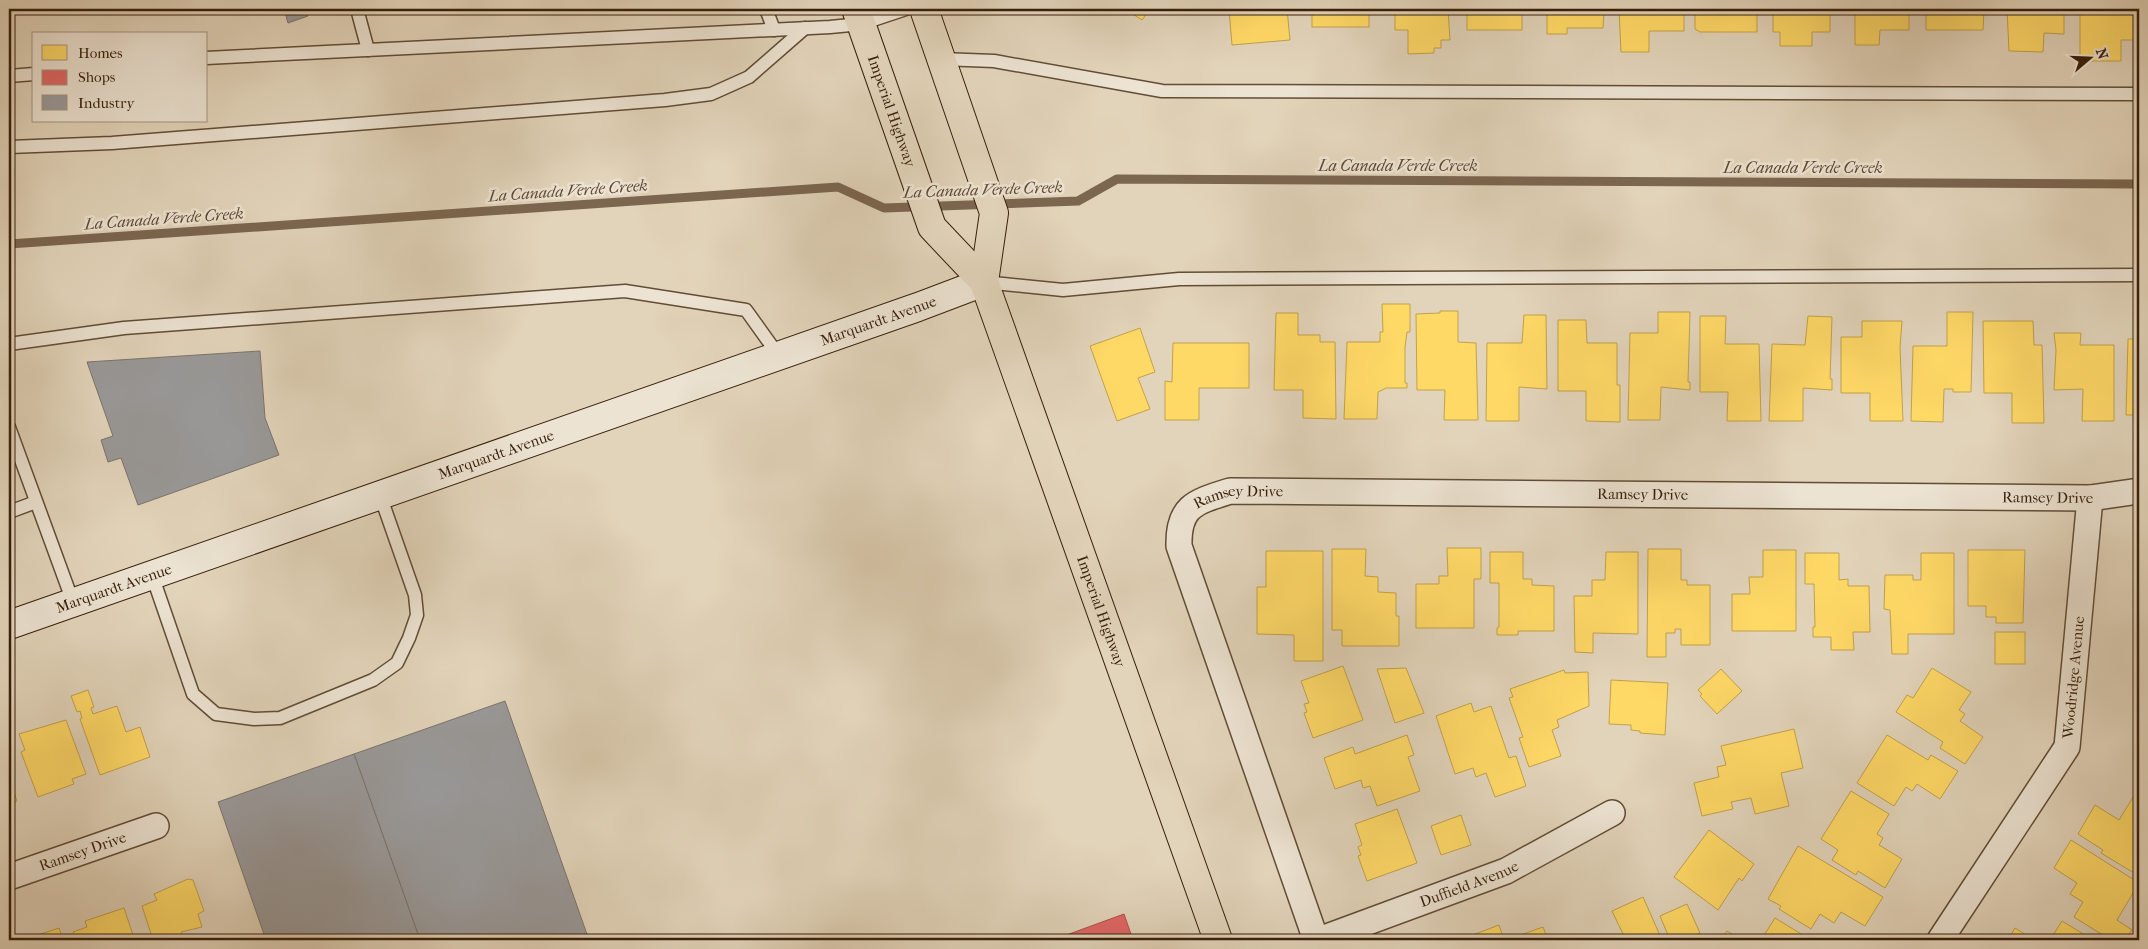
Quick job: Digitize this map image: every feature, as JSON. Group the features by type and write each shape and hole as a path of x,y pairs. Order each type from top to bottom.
{"main road":[{"name":"Imperial Highway","path":"924,9 994,213 980,271"},
{"name":"Imperial Highway","path":"858,16 932,227 980,271 1218,940"}],"street":[{"name":"Marquardt Avenue","path":"9,625 779,356 980,271"},
{"name":"Ramsey Drive","path":"1317,940 1179,546 1179,529 1190,507 1201,500 1230,491 2090,498 2139,491"},
{"name":"Woodridge Avenue","path":"1940,940 2067,747 2090,498"},
{"name":"Duffield Avenue","path":"1317,940 1506,871 1612,813"},
{"name":"Ramsey Drive","path":"9,877 156,826"}],"lane":[{"path":"357,9 368,50"},
{"path":"766,9 774,30"},
{"path":"208,58 805,28 858,16 906,9"},
{"path":"9,147 112,143 665,100 711,94 748,77 805,28"},
{"path":"941,59 994,61 1162,91 2139,94"},
{"path":"9,76 32,74"},
{"path":"980,271 1063,290 1179,279 2139,275"},
{"path":"9,344 124,328 625,291 746,310 779,356"},
{"path":"9,427 73,602"},
{"path":"152,575 193,694 216,714 254,720 280,718 373,680 397,662 409,638 417,615 415,594 380,495"},
{"path":"9,512 36,502"}],"building: Homes":[{"path":"1125,9 1150,9 1142,20"},
{"path":"1229,9 1287,9 1290,40 1232,45"},
{"path":"1312,9 1369,9 1369,27 1312,27"},
{"path":"1395,9 1448,9 1450,40 1441,40 1441,48 1434,48 1434,53 1408,54 1408,30 1395,30"},
{"path":"1467,9 1522,9 1522,30 1467,30"},
{"path":"1547,9 1604,9 1603,28 1567,28 1567,34 1547,34"},
{"path":"1619,9 1684,9 1684,31 1649,31 1649,52 1621,52"},
{"path":"1695,9 1757,9 1757,32 1700,32 1695,29"},
{"path":"1773,9 1830,9 1830,32 1812,32 1812,46 1780,46 1780,32 1773,32"},
{"path":"1855,9 1909,9 1909,30 1880,30 1879,45 1855,45"},
{"path":"1926,9 1984,9 1983,30 1926,30"},
{"path":"2007,9 2064,9 2064,34 2044,33 2043,52 2009,51"},
{"path":"2080,9 2137,9 2137,40 2121,40 2121,61 2080,61"},
{"path":"1382,304 1410,304 1410,332 1407,332 1405,347 1405,383 1407,383 1407,388 1386,388 1378,392 1377,419 1344,419 1347,342 1380,342 1380,332 1383,332"},
{"path":"1440,311 1458,311 1458,342 1476,343 1478,420 1444,420 1445,390 1417,390 1416,314 1440,313"},
{"path":"1658,312 1690,312 1688,382 1690,382 1690,390 1661,387 1660,420 1628,420 1630,333 1658,333"},
{"path":"1947,312 1973,312 1971,392 1953,392 1953,389 1944,389 1943,422 1911,421 1913,346 1947,346"},
{"path":"1276,313 1298,313 1298,335 1320,335 1320,342 1335,342 1336,419 1303,418 1303,390 1274,390"},
{"path":"1524,315 1546,315 1547,389 1519,387 1519,421 1486,421 1487,343 1522,343"},
{"path":"1700,316 1726,316 1725,344 1759,344 1761,421 1727,421 1728,392 1700,392"},
{"path":"1808,316 1832,317 1830,379 1832,379 1832,390 1803,388 1803,421 1769,421 1772,344 1805,345"},
{"path":"1558,320 1586,320 1587,343 1617,343 1617,385 1620,385 1620,422 1586,421 1586,391 1558,391"},
{"path":"1862,321 1902,321 1900,347 1903,421 1870,421 1870,393 1841,393 1841,337 1862,337"},
{"path":"1983,321 2033,321 2034,345 2042,345 2044,423 2012,423 2012,393 1984,393"},
{"path":"1140,328 1155,372 1138,378 1150,409 1117,421 1090,346"},
{"path":"2054,333 2081,333 2080,345 2114,345 2114,421 2082,421 2083,389 2054,390 2056,350"},
{"path":"2128,339 2139,339 2139,415 2126,415"},
{"path":"1173,343 1249,343 1249,388 1199,388 1199,420 1165,420 1165,381 1172,382"},
{"path":"1447,548 1481,548 1481,579 1474,579 1474,628 1416,628 1416,584 1439,584 1439,576 1448,576"},
{"path":"1332,549 1366,549 1365,576 1378,577 1378,592 1396,593 1396,616 1399,616 1399,646 1342,646 1342,630 1332,630"},
{"path":"1648,549 1681,549 1681,580 1687,580 1687,585 1710,585 1710,645 1681,645 1681,629 1675,629 1675,633 1666,633 1666,657 1647,657"},
{"path":"1763,550 1796,550 1796,631 1732,631 1732,594 1750,594 1749,577 1763,577"},
{"path":"1968,550 2025,550 2023,623 1996,623 1996,617 1986,617 1986,606 1968,606"},
{"path":"1266,551 1323,551 1323,661 1294,661 1294,635 1257,634 1257,587 1266,587"},
{"path":"1490,552 1523,552 1523,579 1532,579 1532,585 1554,586 1554,631 1518,631 1518,635 1497,635 1497,628 1499,627 1499,583 1490,583"},
{"path":"1606,552 1638,552 1638,634 1593,633 1593,653 1575,652 1574,596 1592,596 1592,580 1605,580"},
{"path":"1805,553 1839,553 1839,580 1848,579 1848,586 1869,586 1870,632 1853,632 1854,650 1831,650 1831,637 1813,637 1813,627 1815,627 1814,584 1805,584"},
{"path":"1921,553 1954,553 1954,634 1908,634 1908,654 1892,654 1890,610 1884,609 1885,575 1913,575 1913,580 1921,580"},
{"path":"1995,632 2025,632 2025,664 1995,664"},
{"path":"1343,666 1363,720 1313,738 1304,713 1307,712 1304,704 1309,703 1301,681"},
{"path":"1406,668 1424,713 1395,723 1377,669"},
{"path":"1932,668 1971,692 1959,710 1965,714 1960,721 1983,737 1965,764 1940,748 1943,742 1896,712 1907,695 1913,698"},
{"path":"1721,669 1742,691 1717,714 1700,696 1702,694 1698,690"},
{"path":"1564,670 1565,673 1588,672 1589,706 1557,720 1559,727 1552,730 1561,756 1529,767 1519,738 1523,737 1509,698 1513,697 1510,689"},
{"path":"1611,680 1668,683 1665,735 1640,733 1640,731 1631,730 1631,725 1609,724"},
{"path":"88,690 94,707 91,708 93,714 117,706 126,732 140,727 150,757 100,775 80,719 82,718 80,711 77,712 71,696"},
{"path":"1471,703 1474,712 1491,706 1509,758 1516,756 1526,786 1495,797 1486,773 1476,777 1473,768 1455,774 1436,716"},
{"path":"66,720 86,774 72,779 74,784 38,797 21,752 25,750 19,734"},
{"path":"1794,729 1803,768 1781,773 1789,806 1755,814 1751,798 1731,802 1733,809 1702,816 1694,783 1719,777 1717,767 1726,765 1721,746"},
{"path":"1407,735 1414,755 1408,757 1420,791 1377,806 1370,786 1363,788 1361,780 1335,789 1324,758 1353,747 1355,754"},
{"path":"1887,735 1928,760 1931,755 1958,771 1940,799 1917,784 1912,791 1906,787 1894,806 1857,783"},
{"path":"11,783 17,801 9,804 9,784"},
{"path":"1851,791 1889,814 1877,834 1883,838 1879,845 1902,859 1885,888 1858,871 1856,875 1832,860 1838,850 1821,839"},
{"path":"2135,794 2139,796 2139,876 2101,853 2103,850 2078,834 2095,805 2119,820"},
{"path":"1397,809 1417,863 1367,881 1358,856 1361,855 1358,847 1362,845 1355,824"},
{"path":"1461,815 1471,845 1441,855 1431,826"},
{"path":"1709,830 1754,864 1742,881 1739,878 1718,910 1674,877"},
{"path":"2071,840 2139,883 2117,920 2132,930 2125,940 2117,940 2108,935 2106,937 2074,917 2083,902 2070,894 2077,883 2054,868"},
{"path":"1798,846 1883,897 1865,926 1841,912 1834,923 1820,914 1811,929 1779,909 1781,906 1768,899"},
{"path":"188,879 193,880 204,911 198,914 202,927 181,932 184,940 153,940 142,906 157,900 154,894"},
{"path":"1643,897 1662,940 1615,940 1624,936 1612,911"},
{"path":"1687,904 1700,933 1684,940 1670,940 1660,916"},
{"path":"124,908 134,938 127,940 75,940 73,932 87,927 85,921"},
{"path":"1775,918 1811,940 1761,940"},
{"path":"2062,921 2093,940 2050,940"},
{"path":"1499,925 1504,940 1471,940 1470,936"},
{"path":"1543,927 1548,940 1512,940 1512,938"},
{"path":"59,928 63,940 23,940"},
{"path":"2015,928 2034,940 2008,940"},
{"path":"1727,931 1743,940 1721,940"},
{"path":"2044,936 2050,940 2040,940"}],"building: Shops":[{"path":"1124,914 1133,940 1062,940 1061,937"}],"building: Industry":[{"path":"284,9 306,9 308,16 288,23"},
{"path":"260,351 265,418 279,455 138,505 121,458 108,462 101,440 113,436 87,362"},
{"path":"505,701 589,940 420,940 354,754"},
{"path":"354,754 420,940 266,940 218,802"}],"waterway":[{"name":"La Canada Verde Creek","path":"9,244 838,187 884,208 1078,201 1117,179 2139,184"}]}
